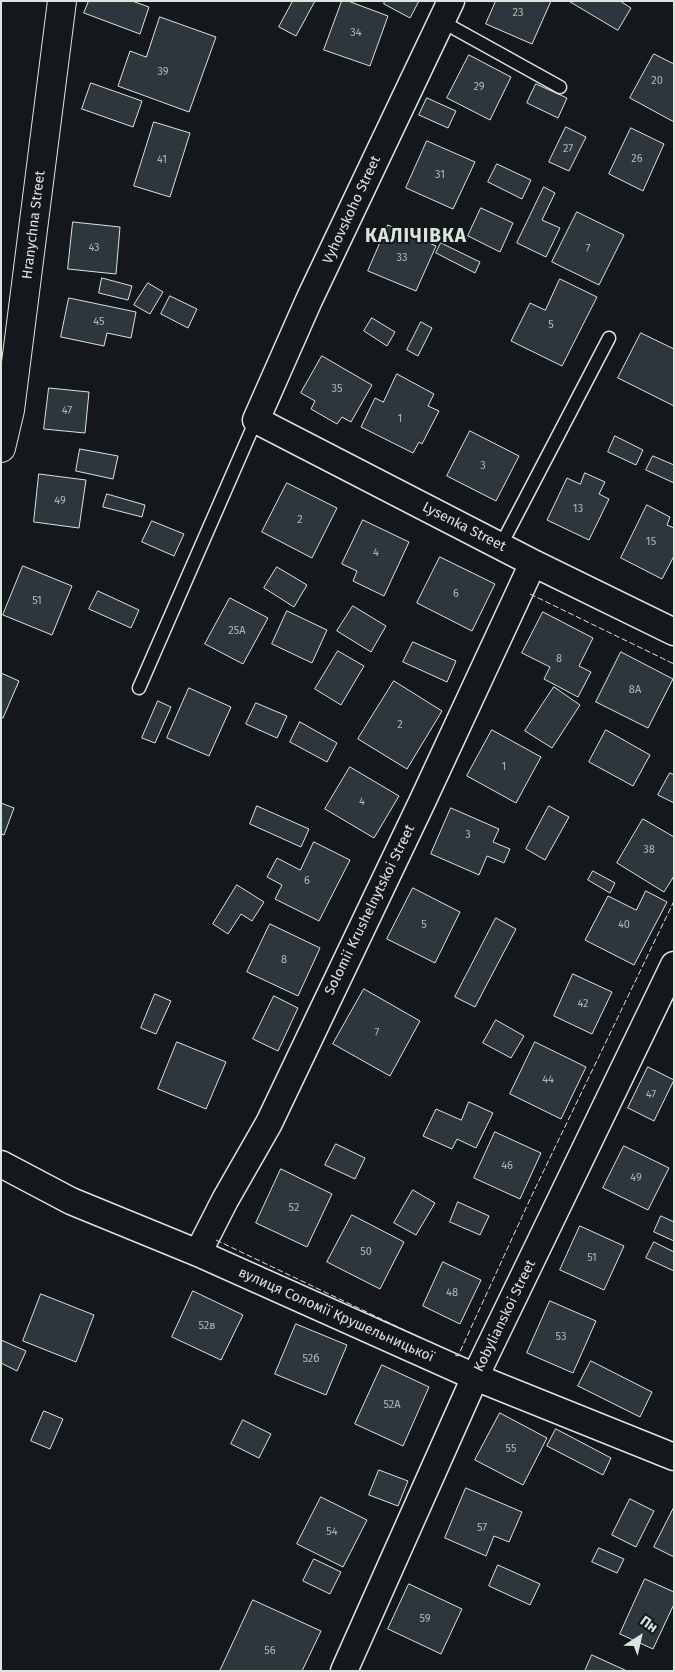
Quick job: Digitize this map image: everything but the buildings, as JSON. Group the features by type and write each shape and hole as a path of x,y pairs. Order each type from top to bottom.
{"street":[{"name":"Hranychna Street","path":"1,448 11,402 62,1"},
{"name":"Vyhovskoho Street","path":"256,420 309,300 446,11"},
{"name":"Lysenka Street","path":"256,420 533,563 674,632"},
{"name":"Solomii Krushelnytskoi Street","path":"198,1253 224,1200 274,1114 533,563"},
{"name":"Kobylianskoi Street","path":"344,1671 475,1377 674,966"},
{"name":"вулиця Соломії Крушельницької","path":"1,1164 71,1201 198,1253 475,1377 674,1458"}],"lane":[{"path":"446,11 560,86"},
{"path":"501,546 609,338"},
{"path":"139,688 256,420"}],"fence":[{"path":"530,594 674,664"},
{"path":"455,1355 458,1356 532,1195 674,901"},
{"path":"216,1240 421,1338"}],"district":[{"name":"КАЛІЧІВКА","path":"416,237"}]}
